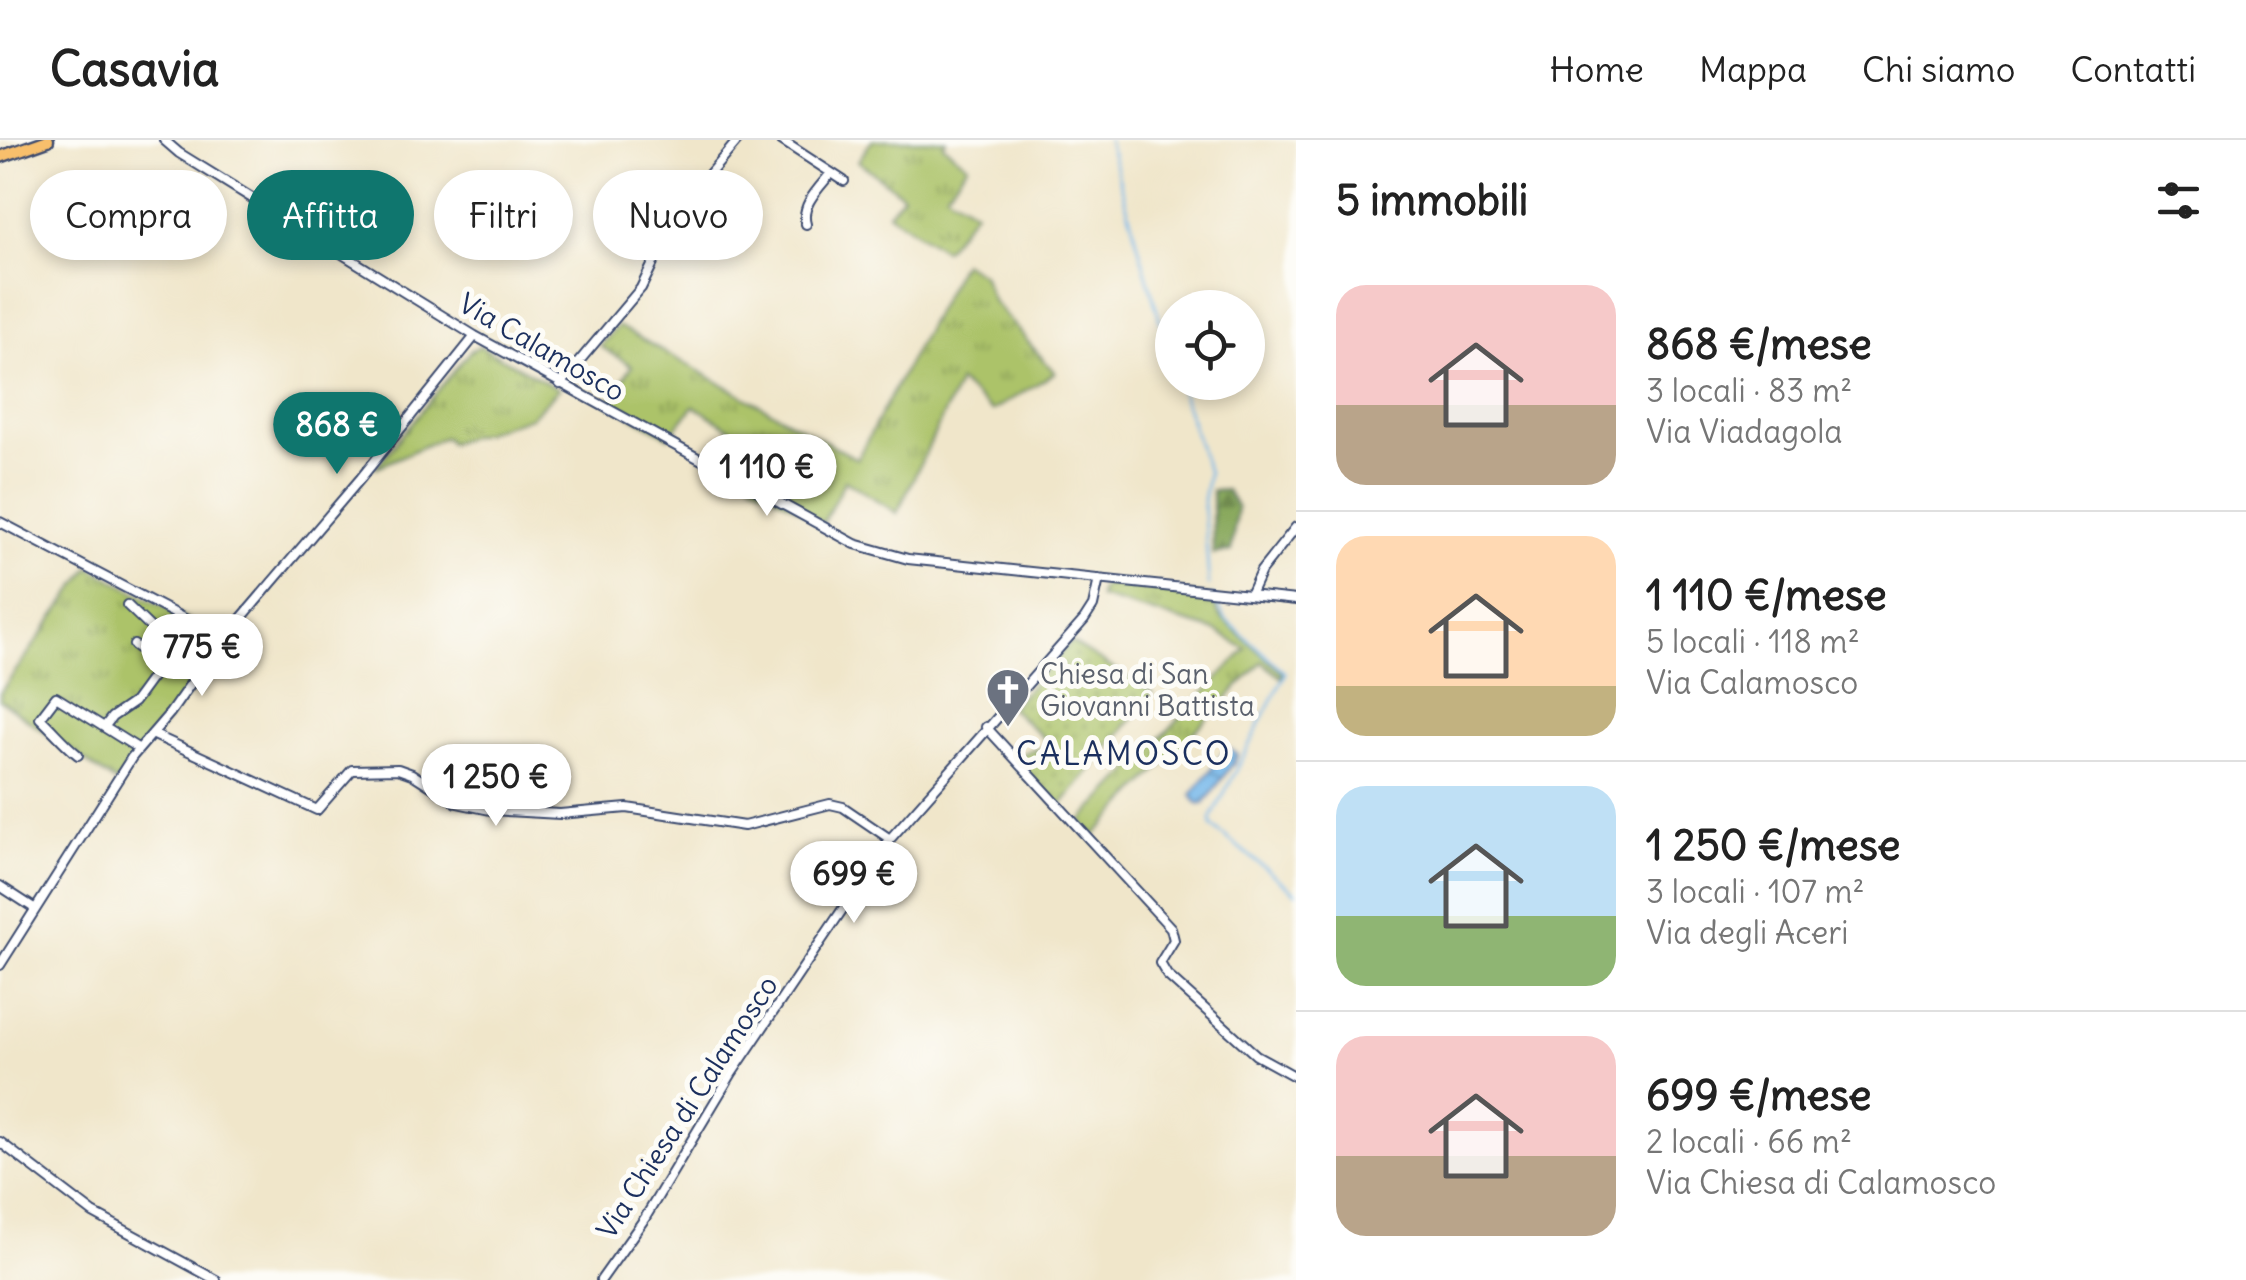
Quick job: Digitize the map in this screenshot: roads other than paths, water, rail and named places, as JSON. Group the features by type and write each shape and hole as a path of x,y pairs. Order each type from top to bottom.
{"main road":[{"path":"0,157 48,140"}],"street":[{"name":"Via Calamosco","path":"164,140 188,159 475,336 863,548 908,559 1296,600"},
{"path":"560,384 641,288 680,210 738,140"},
{"path":"781,140 844,181"},
{"path":"806,224 806,207 831,173"},
{"path":"0,965 89,821 139,749 223,639 475,336"},
{"path":"0,522 223,639"},
{"path":"1250,595 1261,571 1296,527"},
{"name":"Via Chiesa di Calamosco","path":"601,1280 645,1218 732,1074 890,839 1084,620 1099,579"},
{"path":"128,605 179,656 205,662"},
{"path":"105,726 134,702 156,672 152,659 134,645"},
{"path":"78,755 57,739 54,730 40,718 50,702 59,698 139,749"},
{"path":"986,727 1171,928 1174,940 1162,958 1161,968 1256,1055 1296,1077"},
{"path":"152,734 318,810 352,770 383,768 412,774 442,796 472,808 560,814 627,808 744,826 830,804 842,807 890,839"},
{"path":"0,886 34,908"},
{"path":"0,1142 96,1215 216,1280"}],"water":[{"path":"1230,749 1237,754 1236,759 1204,804 1197,803 1192,795"}],"waterway":[{"path":"1108,140 1155,304"},
{"path":"1184,400 1208,473 1203,500 1209,585"},
{"path":"1212,595 1226,620 1286,673 1211,819 1212,826 1296,893"}],"place":[{"name":"Chiesa di San Giovanni Battista","path":"1008,728"}],"district":[{"name":"CALAMOSCO","path":"1124,753"}]}
